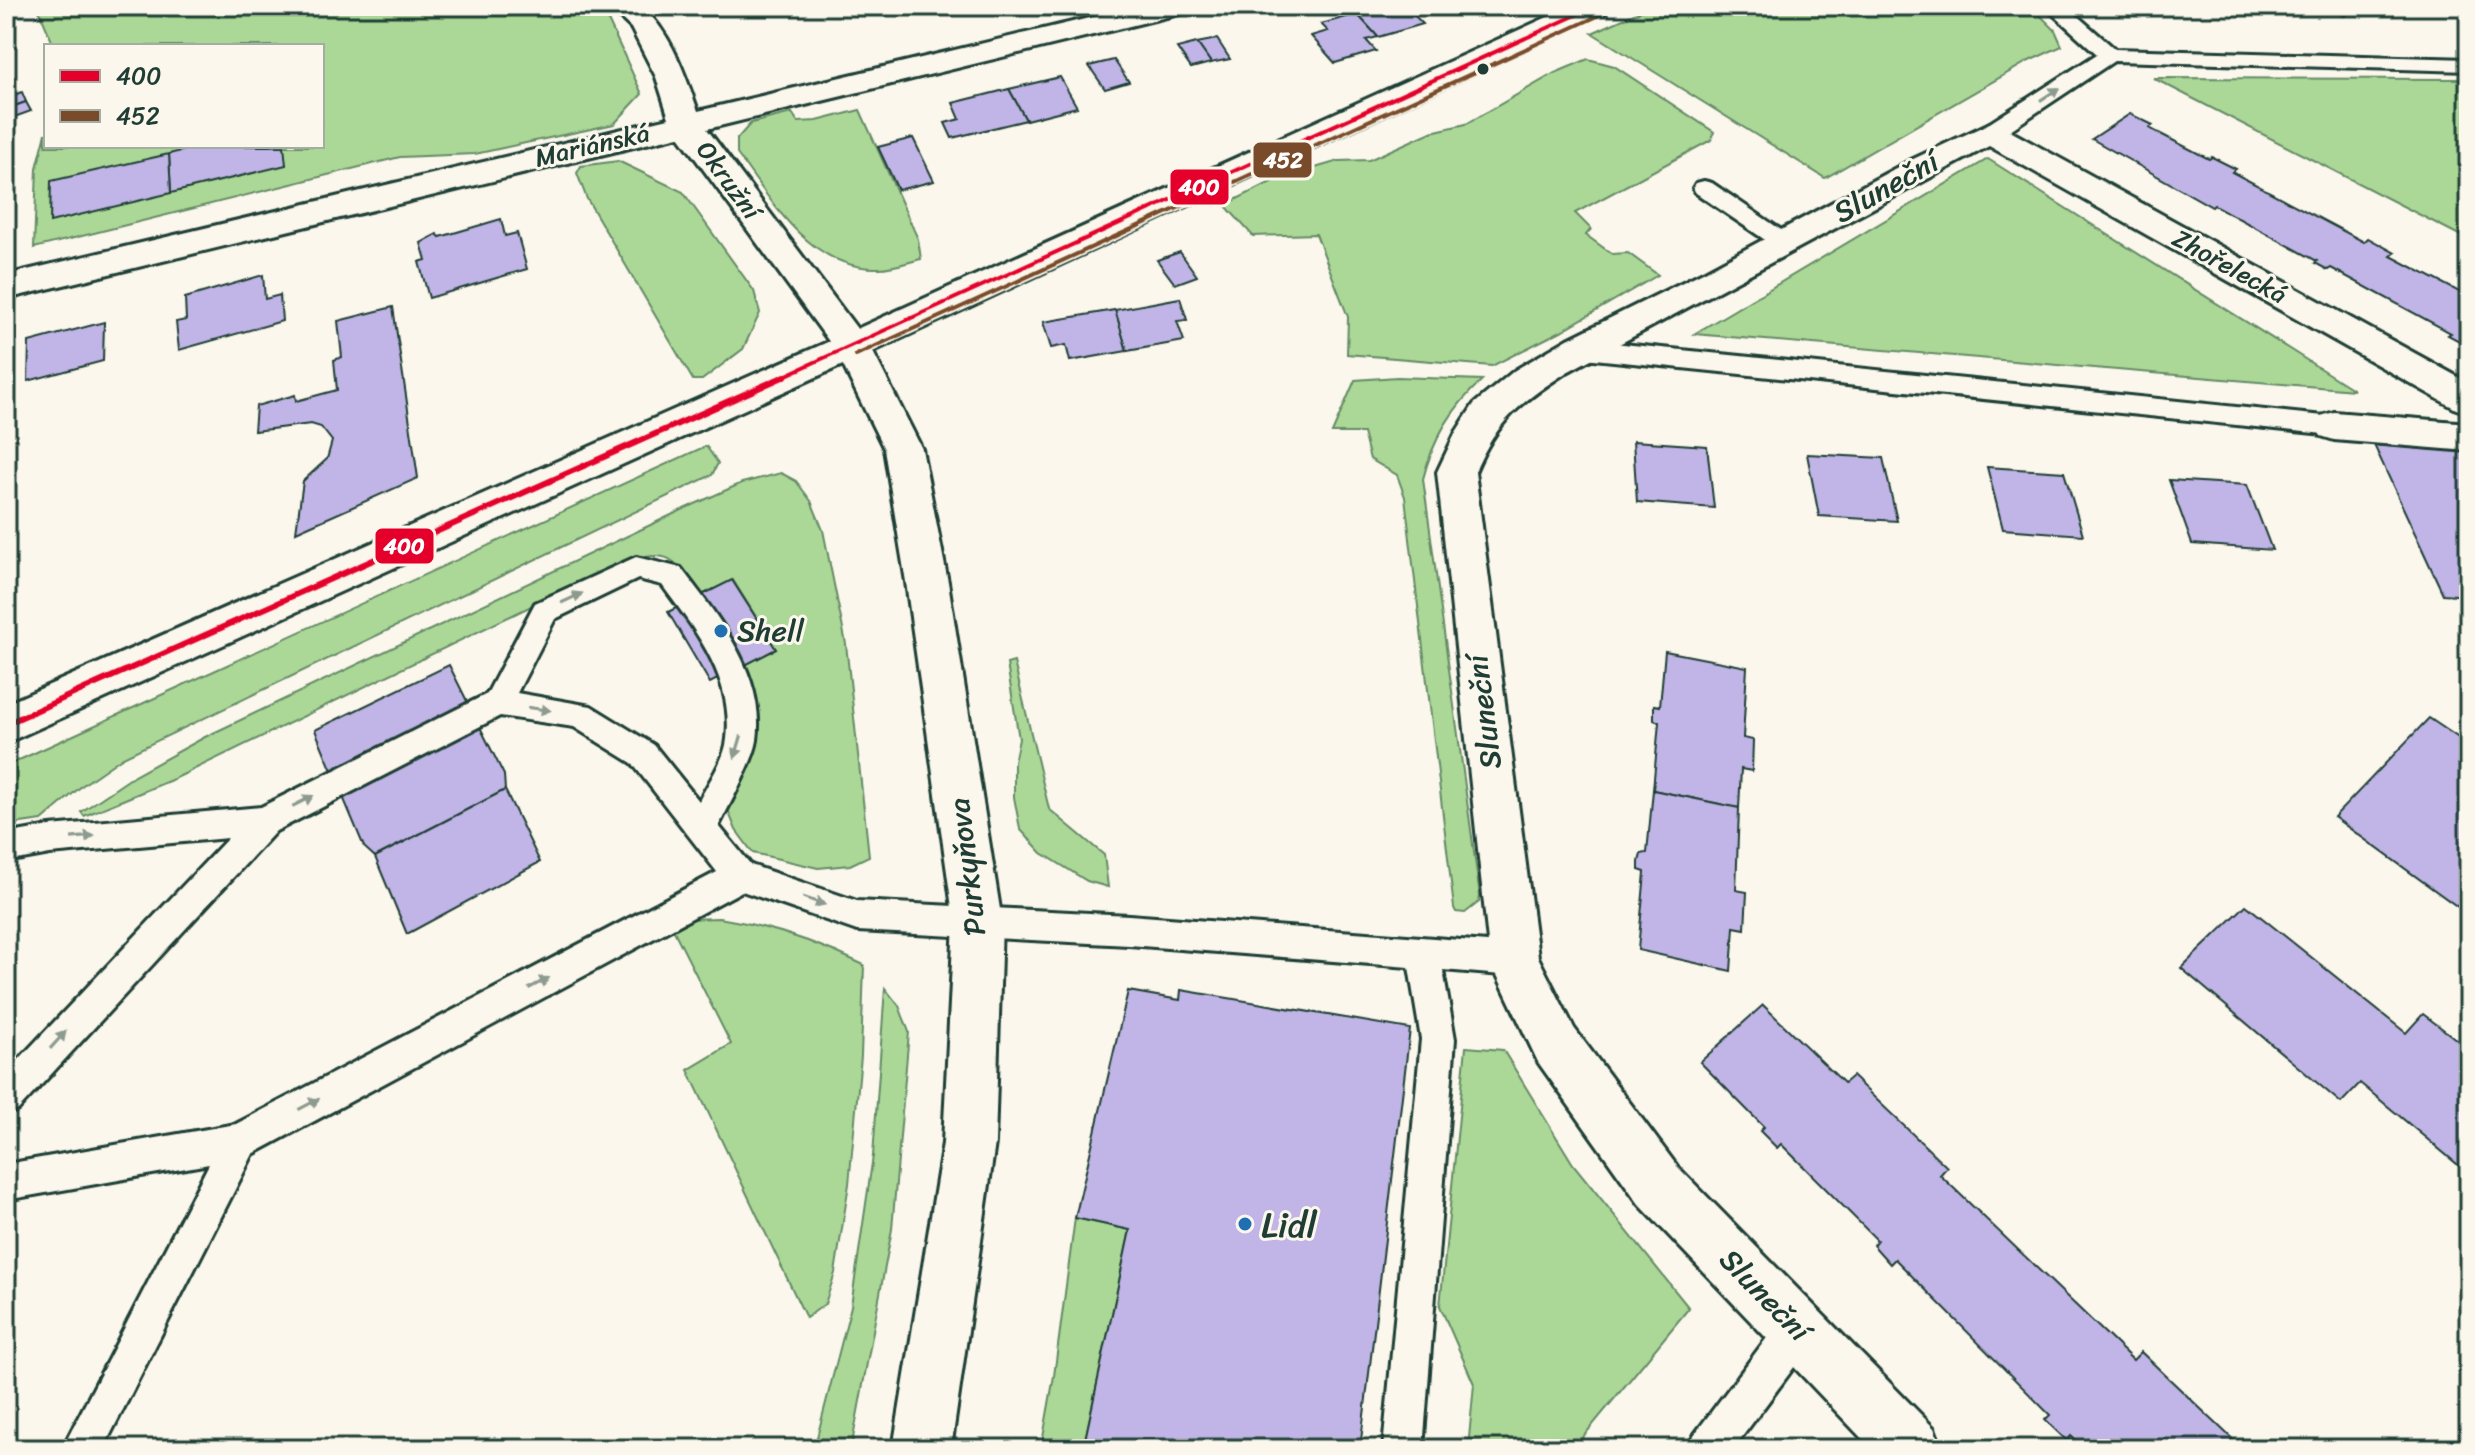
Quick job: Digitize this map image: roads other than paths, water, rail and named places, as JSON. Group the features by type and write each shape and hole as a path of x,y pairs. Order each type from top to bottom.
{"street":[{"name":"Okružní","path":"623,6 644,24 671,77 687,124 852,346"},
{"name":"Mariánská","path":"6,287 1177,6"},
{"path":"6,724 852,346 1596,6"},
{"name":"Sluneční","path":"1913,1449 1658,1185 1556,1045 1514,960 1456,472 1473,430 1503,398 1584,349 1785,243 1922,165 1990,133"},
{"name":"Zhořelecká","path":"1990,133 2469,400"},
{"name":"Purkyňova","path":"852,346 903,449 927,582 978,922 969,1143 922,1449"},
{"path":"2334,426 2469,437"}],"lane":[{"path":"2054,6 2110,55"},
{"path":"1990,133 2110,55 2469,65"},
{"path":"1704,188 1785,243"},
{"path":"1584,349 2334,426"},
{"path":"497,703 545,611 636,568 671,576 734,671 741,698 742,742 702,829"},
{"path":"6,1098 265,821 497,703 580,715 643,754 740,876 857,916 1514,960"},
{"path":"6,848 50,840 265,821"},
{"path":"6,1182 240,1141 740,876"},
{"path":"1403,1449 1438,1039 1423,952"},
{"path":"82,1449 240,1141"},
{"path":"1708,1449 1798,1329"}],"place":[{"name":"Shell","path":"721,631"},
{"name":"Lidl","path":"1245,1224"}]}
